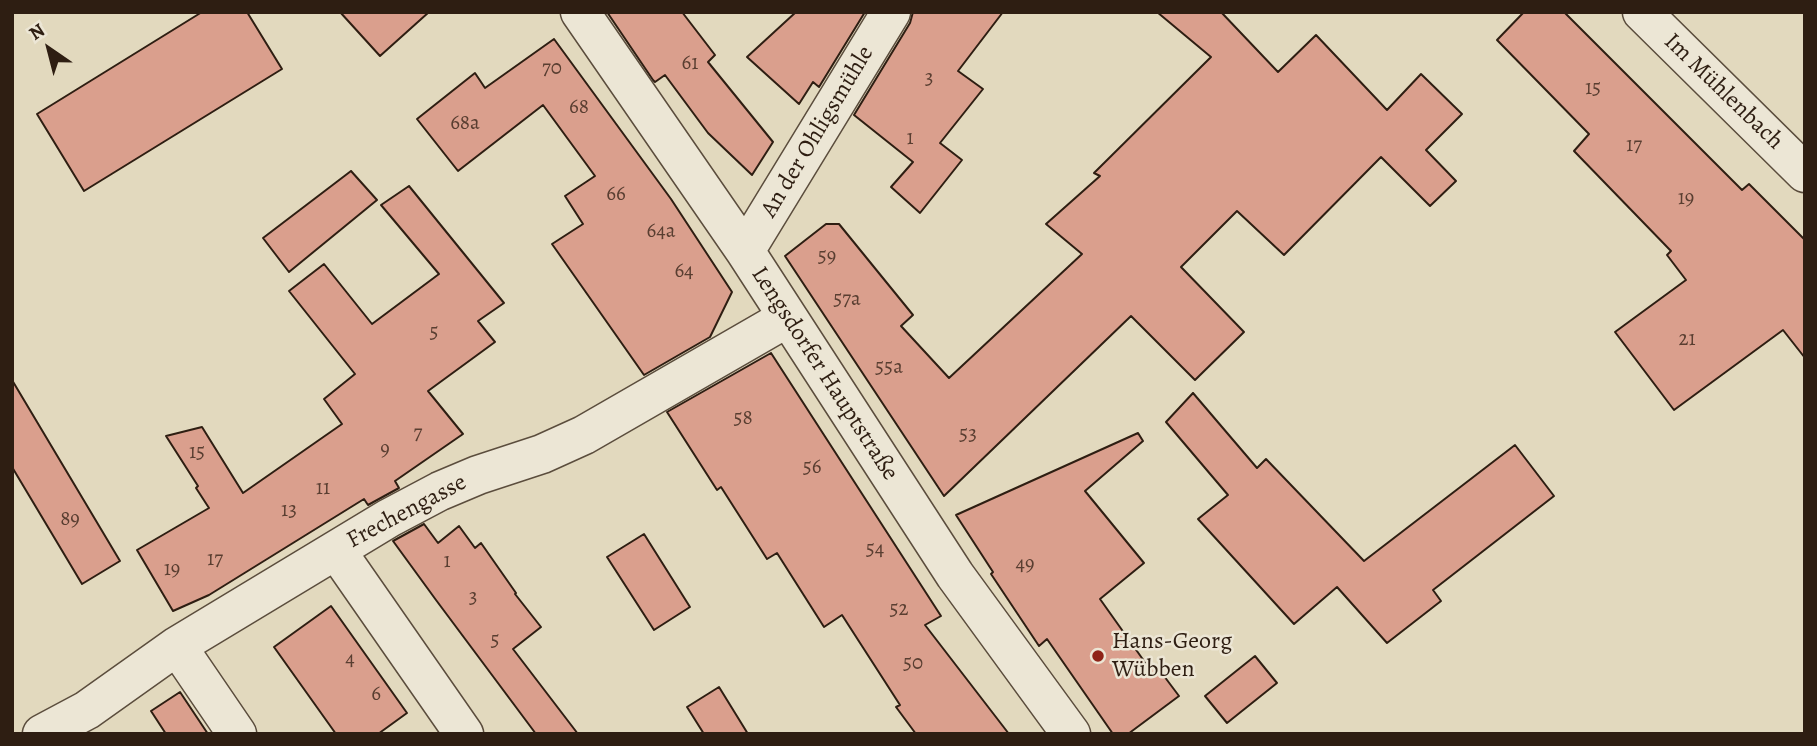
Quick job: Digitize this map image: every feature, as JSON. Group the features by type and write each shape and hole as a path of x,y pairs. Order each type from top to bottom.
{"street":[{"name":"Lengsdorfer Hauptstraße","path":"580,12 745,251 955,575 1070,734"},
{"name":"An der Ohligsmühle","path":"745,251 891,12"},
{"name":"Im Mühlenbach","path":"1642,12 1805,173"},
{"name":"Frechengasse","path":"41,734 86,710 177,646 440,491 542,454 584,435 788,318"},
{"path":"337,550 464,734"},
{"path":"177,646 237,734"}],"building":[{"path":"202,12 247,12 282,69 84,191 37,114"},
{"path":"340,12 429,12 380,56"},
{"path":"607,12 682,12 715,55 708,62 773,142 752,175 708,133 665,75 655,82 653,80"},
{"path":"796,12 865,12 819,87 813,82 799,104 747,57"},
{"path":"913,12 1003,12 958,71 983,89 940,143 962,160 920,213 891,187 913,162 854,115 910,23"},
{"path":"1157,12 1221,12 1278,72 1316,35 1387,110 1421,74 1462,114 1426,150 1456,181 1430,206 1381,157 1284,255 1237,211 1181,267 1244,332 1195,380 1131,316 944,496 785,256 826,224 839,224 913,315 901,326 949,378 1082,254 1046,224 1100,176 1094,173 1211,57"},
{"path":"1524,12 1564,12 1742,190 1749,184 1805,240 1805,358 1783,330 1674,410 1615,332 1686,280 1667,255 1671,251 1574,151 1589,134 1497,40"},
{"path":"554,39 671,199 732,292 710,337 644,375 552,244 583,224 565,196 595,176 543,105 458,171 417,119 475,73 485,88"},
{"path":"351,171 377,200 289,272 263,238"},
{"path":"409,186 504,303 478,321 495,342 428,391 463,434 395,481 399,488 368,505 364,499 209,595 173,611 137,550 209,508 166,436 202,427 243,493 342,424 324,399 355,374 289,291 324,264 372,324 439,274 381,205"},
{"path":"771,353 941,616 925,625 1009,734 916,734 896,707 900,705 842,615 824,627 777,553 767,559 721,487 717,490 667,412"},
{"path":"12,380 120,561 82,584 12,467"},
{"path":"1193,393 1257,468 1266,459 1364,561 1515,445 1554,496 1433,590 1441,601 1387,643 1337,587 1294,624 1198,519 1228,495 1166,422"},
{"path":"1138,433 1143,441 1085,491 1144,563 1100,599 1149,668 1155,664 1179,696 1128,734 1113,734 1047,639 1039,646 956,515"},
{"path":"424,524 438,543 459,526 475,548 481,543 541,627 513,649 578,734 536,734 393,541"},
{"path":"644,534 690,607 654,630 607,557"},
{"path":"331,606 407,713 378,734 336,734 274,647"},
{"path":"1255,656 1277,683 1227,723 1205,696"},
{"path":"719,687 748,734 704,734 687,707"},
{"path":"180,692 208,734 166,734 151,711"}],"place":[{"name":"Hans-Georg Wübben","path":"1098,656"}]}
